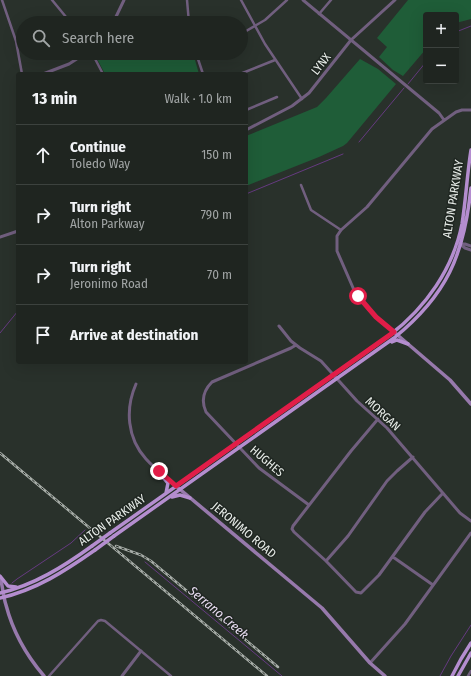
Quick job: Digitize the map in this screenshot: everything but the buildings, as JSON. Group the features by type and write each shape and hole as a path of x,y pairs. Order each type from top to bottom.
{"main road":[{"name":"ALTON PARKWAY","path":"1,592 19,588 57,570 394,332 413,316 435,288 450,260 457,242 463,213 471,150"},
{"name":"ALTON PARKWAY","path":"2,598 25,592 67,570 398,335 414,320 435,296 450,270 461,244 467,220 471,188"},
{"path":"394,332 450,380 471,404"},
{"path":"378,349 394,341 408,344"},
{"path":"162,474 168,483 166,493"},
{"name":"JERONIMO ROAD","path":"176,486 322,608 370,663 385,676"},
{"path":"170,497 180,495 190,498"},
{"path":"0,577 8,586 19,588"},
{"path":"0,577 3,587 1,592 2,598 19,640 24,651 44,676"},
{"path":"452,676 471,643"},
{"path":"458,676 471,653"}],"street":[{"path":"2,0 16,41"},
{"path":"52,0 65,16"},
{"path":"116,16 124,0"},
{"path":"187,0 188,16"},
{"path":"241,0 275,60 302,99"},
{"path":"248,30 275,12 287,0"},
{"path":"303,0 438,113 444,120"},
{"path":"319,14 331,0"},
{"name":"LYNX","path":"248,127 276,115 302,99 314,88 351,40 395,0"},
{"path":"19,60 22,72"},
{"path":"49,72 65,67 76,60"},
{"path":"96,60 102,72"},
{"path":"198,60 202,72"},
{"path":"245,72 275,60"},
{"path":"248,109 277,97"},
{"path":"394,332 370,311 354,290 337,251 337,236 341,230 367,207 426,136 444,120 456,112 471,110"},
{"path":"301,185 311,210 341,230"},
{"path":"0,237 16,232"},
{"path":"457,242 465,248 471,250"},
{"path":"461,244 471,246"},
{"name":"MORGAN","path":"279,326 296,345 321,361 356,401 387,428 460,513 471,521"},
{"name":"HUGHES","path":"296,345 218,379 208,386 203,397 203,403 206,412 263,472 309,505"},
{"name":"JERONIMO ROAD","path":"136,384 130,400 130,431 138,450 176,486"},
{"path":"378,419 351,451 293,526 292,529 294,532 326,561 356,592 359,593 362,592 379,575 425,512 443,493"},
{"path":"326,561 348,536 387,481 396,471 413,457"},
{"path":"370,663 402,628 471,533"},
{"path":"392,557 433,585"},
{"path":"49,676 98,621 101,620 105,621 171,676"},
{"path":"122,676 141,651"},
{"path":"468,676 471,671"}],"green space":[{"path":"408,0 471,0 471,19 459,22 459,12 423,12 423,53 403,76 393,70 379,57 387,47 377,38"},
{"path":"360,59 378,69 396,84 343,146 248,185 248,135 317,107"},
{"path":"98,60 195,60 198,72 104,72"}],"waterway":[{"path":"459,31 471,26"},
{"path":"408,84 423,66"},
{"path":"359,142 404,88"},
{"path":"248,193 343,154"},
{"path":"0,333 16,313"},
{"name":"Serrano Creek","path":"12,583 71,543 85,530"},
{"name":"Serrano Creek","path":"145,562 282,676"},
{"name":"Serrano Creek","path":"440,676 471,625"}],"railway":[{"path":"0,453 267,676"},
{"path":"116,546 141,555 151,561 278,667"}],"route":[{"path":"159,471 176,486 394,332 376,317 358,296"}]}
